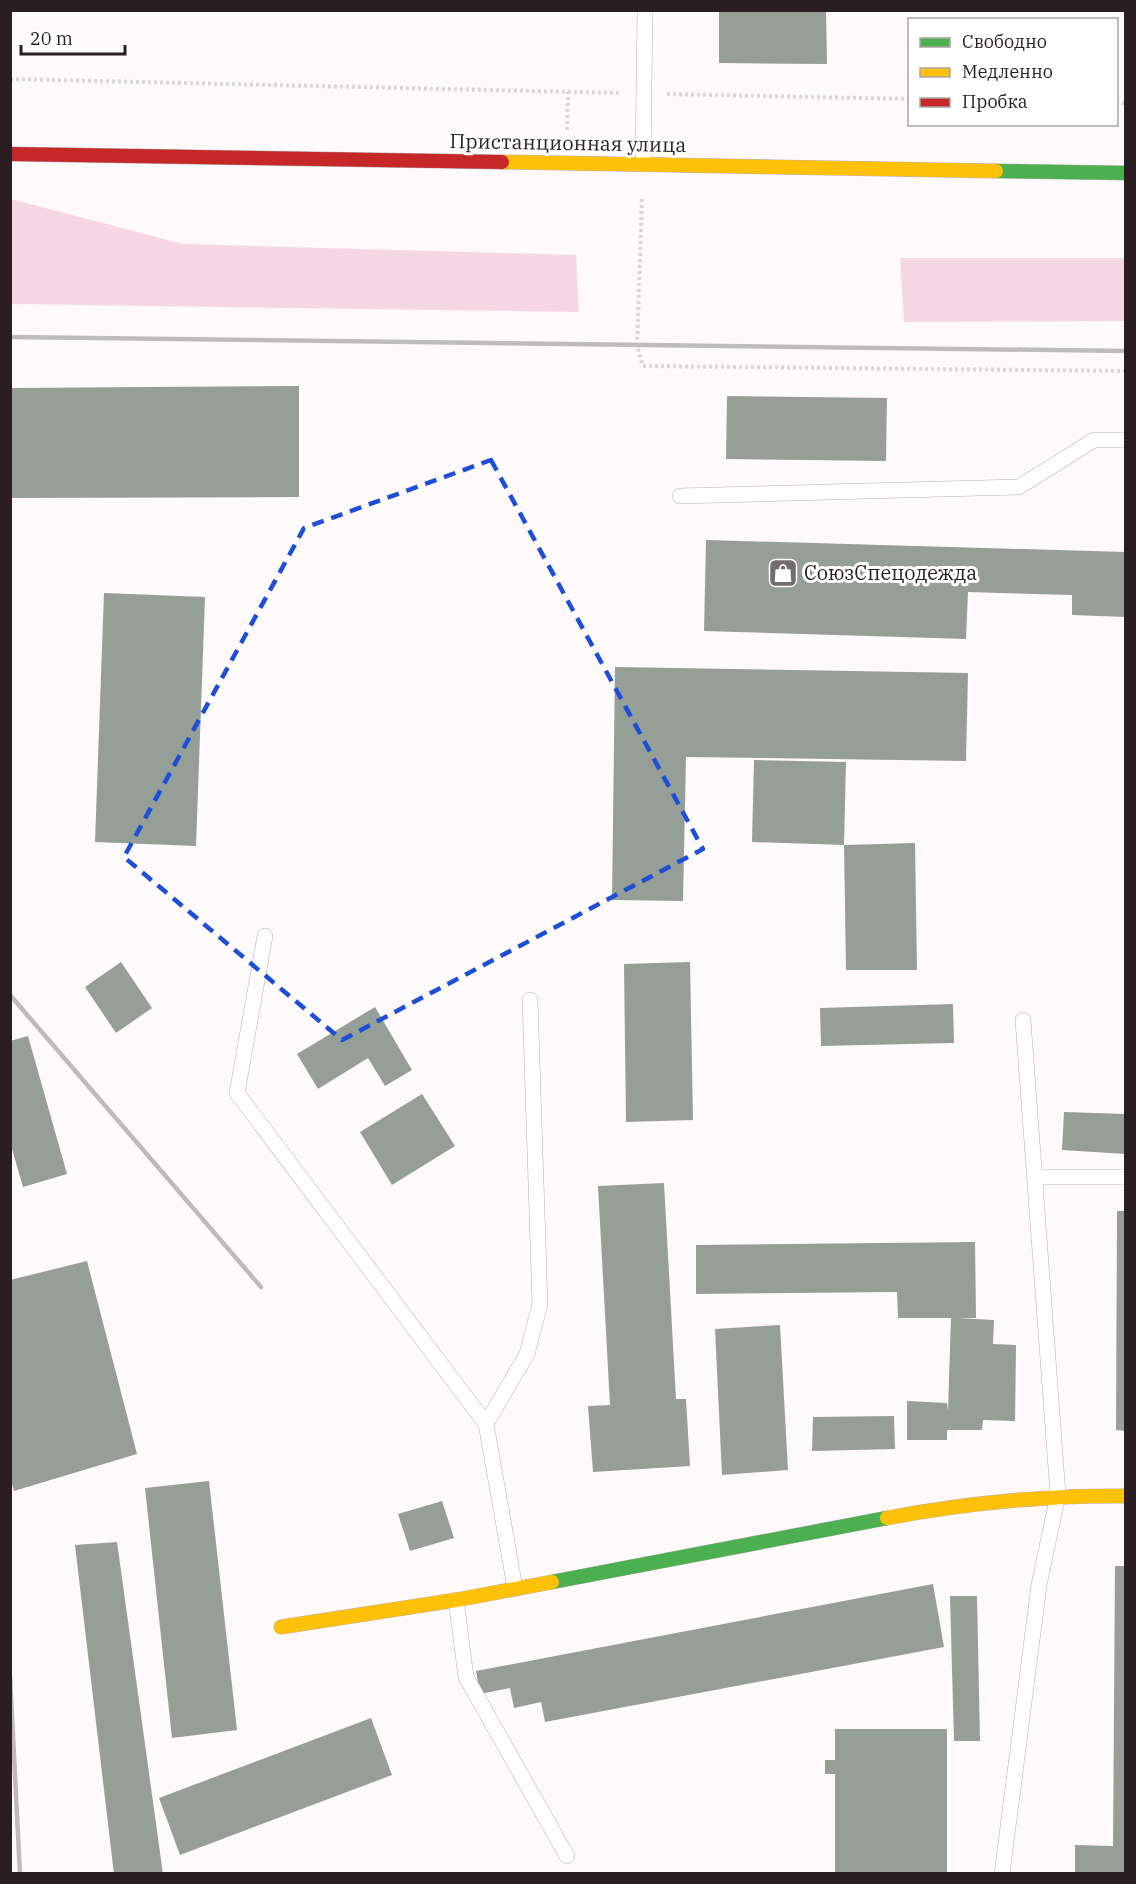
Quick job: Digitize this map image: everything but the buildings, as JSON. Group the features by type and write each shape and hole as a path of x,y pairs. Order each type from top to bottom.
{"street":[{"name":"Пристанционная улица","path":"10,154 1125,173"},
{"path":"281,1627 456,1600 957,1505 1058,1495 1125,1496"}],"lane":[{"path":"643,164 645,10"},
{"path":"680,496 1019,487 1094,440 1125,440"},
{"path":"265,936 237,1093 486,1424 515,1588"},
{"path":"486,1424 527,1354 540,1305 530,1000"},
{"path":"1002,1874 1039,1585 1058,1495 1023,1020"},
{"path":"1035,1177 1125,1177"},
{"path":"456,1600 466,1677 567,1856"}],"path":[{"path":"10,79 908,99"},
{"path":"566,140 568,92"},
{"path":"642,192 637,346 643,366 1125,371"}],"highlighted area":[{"path":"491,460 703,849 342,1040 124,857 304,528"}],"shaded area":[{"path":"11,199 183,244 576,255 579,312 11,304"},
{"path":"900,258 1125,258 1125,321 904,322"}],"railway":[{"path":"10,337 1126,351"},
{"path":"10,995 261,1287"},
{"path":"10,1676 20,1874"}],"traffic: fast":[{"path":"996,171 1126,173"},
{"path":"552,1582 887,1518"}],"traffic: slow":[{"path":"502,162 996,171"},
{"path":"887,1518 1006,1501 1126,1496"},
{"path":"281,1627 456,1600 552,1582"}],"traffic: jam":[{"path":"10,154 502,162"}],"place":[{"name":"СоюзСпецодежда","path":"783,573"}]}
